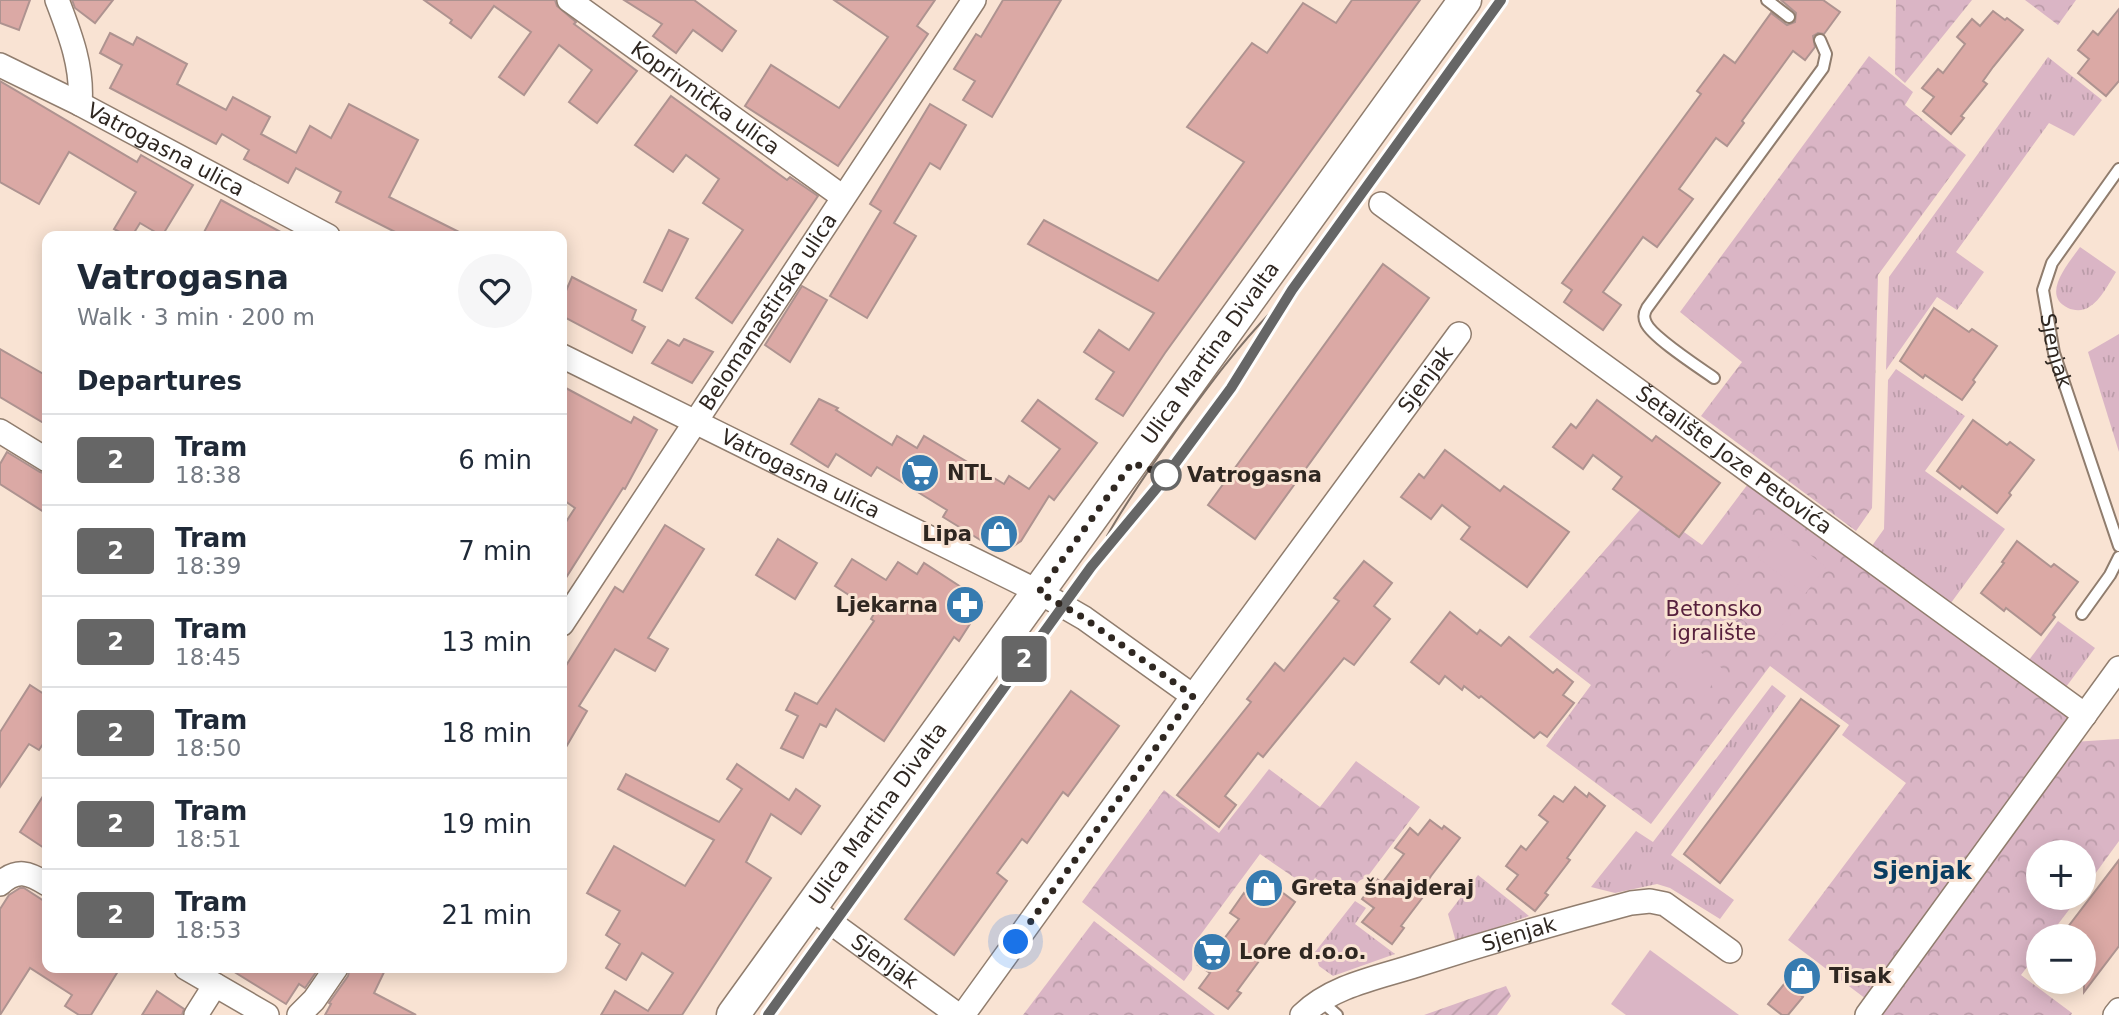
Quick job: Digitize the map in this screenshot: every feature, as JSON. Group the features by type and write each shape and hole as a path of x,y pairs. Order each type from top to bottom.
{"street":[{"path":"57,0 77,61 82,84 80,104"},
{"name":"Koprivnička ulica","path":"569,0 843,197"},
{"name":"Belomanastirska ulica","path":"567,616 974,0"},
{"name":"Ulica Martina Divalta","path":"733,1015 1465,0"},
{"name":"Vatrogasna ulica","path":"0,65 80,104 319,231"},
{"name":"Šetalište Joze Petovića","path":"1381,204 2085,715"},
{"name":"Sjenjak","path":"811,908 960,1015 1459,334"},
{"name":"Vatrogasna ulica","path":"567,359 1039,592"},
{"path":"0,431 42,457"},
{"path":"1039,592 1084,618 1193,696"},
{"path":"1867,1015 2119,668"},
{"path":"4,880 21,873 42,881"},
{"name":"Sjenjak","path":"1311,1007 1344,989 1447,955 1632,903 1650,901 1665,904 1730,951"},
{"path":"195,973 267,1015"},
{"path":"299,1015 314,1000 333,973"},
{"path":"196,1015 215,985"},
{"path":"2115,1015 2119,1010"}],"lane":[{"path":"1767,0 1789,17"},
{"path":"1714,378 1656,335 1644,321 1644,314 1823,68 1826,54 1820,40"},
{"name":"Sjenjak","path":"2119,169 2057,255 2043,290 2054,353 2119,546"},
{"path":"2082,614 2110,575 2119,557"},
{"path":"1311,1007 1337,1015"}],"green space":[{"path":"1896,0 1972,0 1905,83 1895,74"},
{"path":"2025,0 2076,0 2058,25"},
{"path":"1869,56 1913,92 1905,105 1966,155 1878,275 1872,508 1856,531 1701,416 1742,362 1680,312"},
{"path":"2048,57 2102,100 2074,136 2049,123 1956,252 1984,272 1957,310 1937,297 1886,370 1889,277"},
{"path":"2080,247 2116,272 2093,304 2076,310 2060,302 2057,287 2064,270"},
{"path":"2119,334 2119,452 2088,352"},
{"path":"1896,369 1965,416 1925,471 2005,529 1948,607 1869,550 1884,529 1888,380"},
{"name":"Betonsko igralište","path":"1757,472 2080,715 1866,999 1788,940 1906,783 1842,735 1849,725 1770,666 1651,824 1546,746 1591,685 1529,637 1645,504 1702,545"},
{"path":"1779,531 1826,567 1805,594 1758,558"},
{"path":"1743,578 1791,614 1770,641 1723,605"},
{"path":"2058,621 2095,648 2063,691 2026,664"},
{"path":"1680,637 1723,669 1704,696 1661,664"},
{"path":"1772,685 1786,696 1671,855 1734,900 1720,919 1670,888 1657,884 1615,893 1591,887 1636,831 1653,842"},
{"path":"2119,739 2119,841 2096,873 2096,840 2026,840 2026,910 2069,910 2058,924 2026,924 2026,968 2021,975 2026,979 2026,994 2046,994 2072,1013 2071,1015 1869,1015 2073,742"},
{"path":"1356,761 1420,807 1368,876 1359,881 1345,898 1315,878 1308,887 1260,854 1193,945 1192,970 1184,981 1082,902 1164,790 1219,833 1269,769 1320,807"},
{"path":"1478,875 1529,916 1456,942 1448,914"},
{"path":"1355,901 1366,908 1355,924 1395,954 1333,976 1319,966 1315,952"},
{"path":"1094,921 1215,1015 1023,1015"},
{"path":"1650,950 1739,1015 1626,1015 1611,1004"},
{"path":"1506,986 1511,996 1497,1015 1424,1015"}],"building":[{"path":"0,0 30,0 19,30 0,23"},
{"path":"72,0 113,0 95,23 75,8"},
{"path":"424,0 555,0 557,6 576,22 574,24 637,71 597,123 569,102 592,70 559,45 524,95 499,77 531,32 494,6 471,38"},
{"path":"624,0 694,0 736,31 722,51 693,30 676,53 653,36 662,24"},
{"path":"834,0 935,0 917,26 928,34 838,166 745,106 771,65 839,108 888,37"},
{"path":"1003,0 1061,0 992,117 963,100 975,81 954,69 976,34 981,37"},
{"path":"1352,0 1420,0 1165,353 1123,416 1096,399 1114,372 1084,352 1099,330 1129,350 1154,313 1028,244 1044,220 1158,281 1244,162 1187,127 1252,43 1267,53 1303,3 1336,23"},
{"path":"1781,0 1823,0 1840,12 1824,34 1813,36 1815,47 1805,60 1793,51 1727,146 1716,138 1679,189 1693,199 1657,247 1643,237 1603,292 1621,305 1603,330 1564,302 1572,290 1562,283 1701,94 1697,91 1724,55 1735,63 1771,13 1787,25 1795,22 1796,13"},
{"path":"2119,9 2119,81 2106,96 2078,73 2089,59 2078,50 2093,31 2098,35"},
{"path":"1993,11 2023,30 1983,81 1987,84 1961,116 1964,118 1951,134 1923,111 1934,97 1922,88 1938,69 1943,73 1965,44 1957,37 1972,19 1980,26"},
{"path":"110,33 133,45 137,37 187,64 177,84 226,110 233,97 270,117 261,134 296,153 310,126 331,138 349,104 418,140 389,197 457,231 393,231 336,202 341,192 296,168 288,183 244,159 249,150 222,134 216,144 110,88 122,65 100,53"},
{"path":"0,81 137,162 141,155 193,185 165,231 154,231 140,223 135,231 118,231 114,229 136,192 69,152 39,204 0,182"},
{"path":"671,96 787,180 790,177 818,196 732,323 696,298 743,230 703,203 719,179 686,155 673,172 635,145"},
{"path":"930,104 966,125 940,169 930,163 894,223 916,236 867,318 830,296 881,211 870,204"},
{"path":"221,200 279,231 205,231"},
{"path":"669,230 688,239 662,291 644,282"},
{"path":"1383,264 1429,298 1255,539 1208,505"},
{"path":"572,277 636,310 632,320 645,327 632,353 567,319 567,288"},
{"path":"802,286 827,300 790,362 765,345"},
{"path":"1934,308 1969,332 1972,329 1997,346 1962,400 1925,375 1923,378 1900,361"},
{"path":"684,339 713,352 692,383 652,363 668,340 679,346"},
{"path":"0,349 42,373 42,422 0,397"},
{"path":"567,389 631,423 634,417 657,430 625,489 623,488 567,576 567,520 575,508 567,502"},
{"path":"819,399 838,408 836,410 892,445 897,436 917,448 924,436 1004,484 1009,476 1029,489 1060,449 1022,421 1038,400 1097,443 1054,500 1049,496 1021,541 1012,547 995,549 943,517 947,510 877,467 871,476 836,454 828,467 791,444"},
{"path":"1597,400 1652,441 1656,436 1720,483 1679,537 1613,489 1622,477 1593,455 1583,469 1553,447 1571,424 1576,428"},
{"path":"1973,420 2007,445 2010,442 2034,460 1997,513 1937,471"},
{"path":"1445,450 1500,491 1504,486 1569,532 1527,587 1461,539 1470,527 1442,505 1431,519 1401,497 1419,474 1424,478"},
{"path":"7,452 42,473 42,511 0,484 0,464"},
{"path":"665,525 704,549 648,638 668,649 655,671 615,649 579,706 587,711 567,745 567,664 615,587 623,592"},
{"path":"778,539 817,563 795,599 756,575"},
{"path":"2017,541 2051,567 2054,564 2078,582 2041,635 1981,593"},
{"path":"852,559 886,580 898,562 917,574 924,563 984,602 959,641 954,637 884,741 836,709 826,727 820,724 803,758 781,748 798,716 786,710 795,693 817,704 874,621 871,619 875,612 835,586"},
{"path":"1364,561 1392,583 1374,606 1390,619 1354,665 1344,658 1263,757 1258,753 1225,796 1236,805 1219,827 1177,795 1251,702 1247,699 1275,663 1284,671 1339,601 1334,598"},
{"path":"1450,612 1477,634 1480,630 1501,646 1509,637 1553,673 1557,669 1573,682 1563,695 1574,703 1547,737 1540,732 1534,738 1481,696 1479,698 1464,686 1462,690 1445,676 1439,684 1411,662"},
{"path":"30,685 42,693 42,746 39,750 29,744 0,787 0,732"},
{"path":"1071,691 1119,726 1068,796 1063,792 1027,843 1022,839 997,873 1007,881 954,955 905,919"},
{"path":"1801,699 1839,726 1720,883 1684,854"},
{"path":"737,764 789,800 796,789 820,806 801,834 771,814 746,862 771,878 682,1015 601,1015 615,991 648,1011 673,973 642,953 626,980 606,968 620,944 606,935 620,911 587,893 614,846 685,886 714,840 618,789 626,774 719,822 742,789 727,779"},
{"path":"1575,787 1587,797 1589,793 1605,806 1567,858 1570,860 1535,911 1507,889 1518,875 1506,866 1521,846 1526,850 1548,822 1539,815 1554,796 1563,802"},
{"path":"42,798 42,847 20,832"},
{"path":"1430,820 1460,838 1422,890 1426,893 1401,926 1404,928 1392,944 1362,922 1374,908 1362,899 1377,879 1382,883 1404,854 1395,848 1410,828 1418,835"},
{"path":"2119,860 2119,946 2096,976 2096,924 2070,924 2081,910 2096,910 2096,890"},
{"path":"1264,884 1277,893 1279,890 1295,902 1258,954 1262,957 1237,991 1241,993 1228,1009 1199,988 1210,973 1198,965 1212,945 1217,948 1239,919 1230,913 1244,893 1253,900"},
{"path":"24,888 42,900 42,973 117,973 91,1015 79,1015 65,1006 72,995 30,968 0,1015 0,909 9,895"},
{"path":"236,973 316,973 305,988 299,984 286,1004"},
{"path":"349,973 384,973 374,993 416,1015 325,1015 331,1004 329,1003"},
{"path":"1785,983 1803,997 1788,1015 1782,1015 1768,1004"},
{"path":"157,991 184,1009 182,1015 142,1015"}],"tram line":[{"path":"768,1015 1091,567 1160,484 1231,388 1292,290 1501,0"},
{"name":"2","path":"768,1015 1091,567 1160,484 1231,388 1292,290 1501,0"},
{"path":"1107,536 1142,479 1192,409 1272,311"}],"place":[{"name":"NTL","path":"920,473"},
{"name":"Vatrogasna","path":"1166,475"},
{"name":"Lipa","path":"999,534"},
{"name":"Ljekarna","path":"965,605"},
{"name":"Greta šnajderaj","path":"1264,888"},
{"name":"Lore d.o.o.","path":"1212,952"},
{"name":"Tisak","path":"1802,976"}],"district":[{"name":"Sjenjak","path":"1922,871"}],"route":[{"path":"1016,942 1193,696 1084,618 1039,592 1132,463 1166,475"}]}
